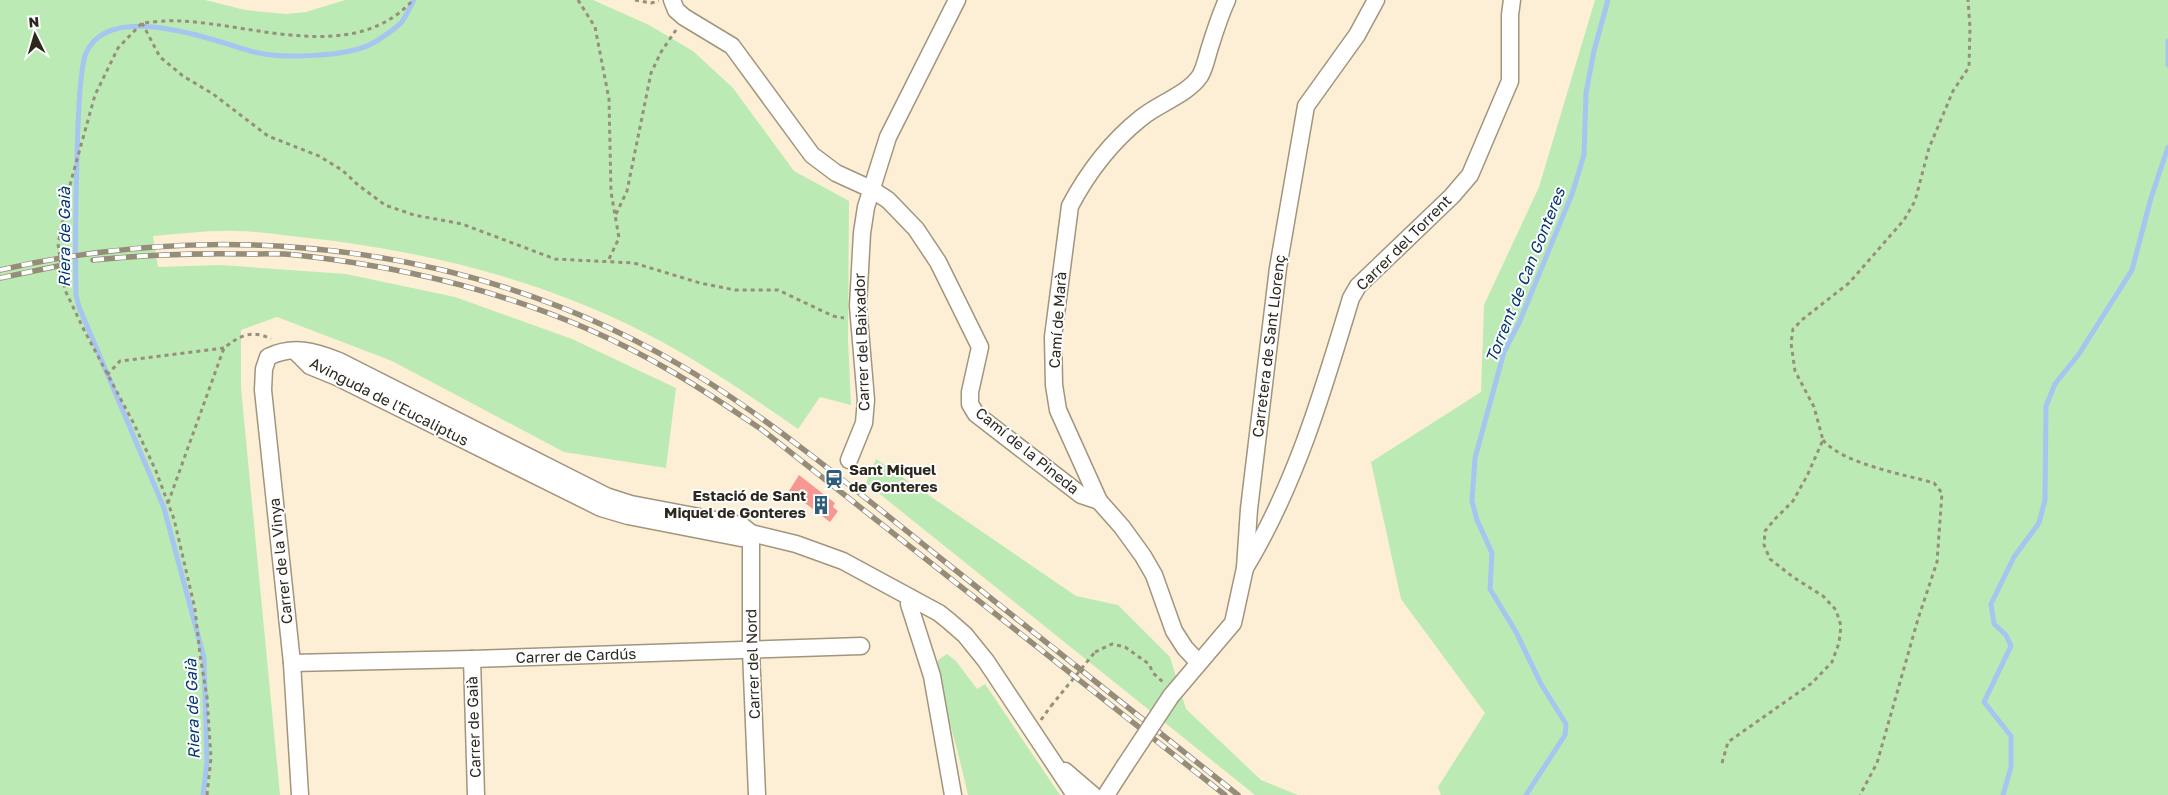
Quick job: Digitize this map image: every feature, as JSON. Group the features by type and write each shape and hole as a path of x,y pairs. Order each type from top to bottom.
{"street":[{"path":"672,0 676,10 684,17"},
{"name":"Carrer del Baixador","path":"849,460 864,423 866,400 859,316 859,275 862,234 871,189 888,137 957,0"},
{"name":"Camí de Marà","path":"1199,663 1185,648 1174,631 1154,576 1143,556 1122,527 1099,501 1058,410 1054,385 1054,337 1070,206 1079,188 1106,151 1123,134 1142,117 1191,86 1201,75 1227,0"},
{"name":"Carretera de Sant Llorenç","path":"1105,795 1172,693 1233,623 1245,568 1249,509 1278,268 1306,106 1357,35 1376,0"},
{"name":"Carrer del Torrent","path":"1245,568 1261,542 1299,456 1322,396 1351,298 1358,286 1452,196 1470,175 1510,81 1510,16 1512,0"},
{"name":"Camí de la Pineda","path":"684,17 732,46 812,155 836,173 871,189 900,211 916,229 938,262 980,347 970,392 970,404 976,414 1081,495 1099,501"},
{"name":"Carrer de la Vinya","path":"296,352 282,350 268,357 264,369 263,390 292,663 300,795"},
{"name":"Avinguda de l'Eucaliptus","path":"296,352 312,350 340,361 606,496 632,504 742,525 751,534 796,544 843,561 911,598"},
{"name":"Carrer del Nord","path":"751,534 752,651 757,795"},
{"path":"953,795 932,676 909,604 911,598 939,613 965,635 986,660 1075,795"},
{"name":"Carrer de Cardús","path":"292,663 752,651 861,646"},
{"name":"Carrer de Gaià","path":"472,659 476,795"},
{"path":"1053,762 1093,795 1105,795"}],"path":[{"path":"208,795 211,758 207,697 195,609 174,519 156,471 134,424 107,375 65,290 58,244 71,181 95,95 118,48 142,23 180,20 309,37 351,35 389,21 414,0"},
{"path":"578,0 594,27 609,99 611,192 620,238 608,261"},
{"path":"635,0 651,3 664,0"},
{"path":"1860,795 1877,762 1918,619 1937,562 1942,493 1934,482 1849,458 1830,449 1823,440 1814,407 1795,371 1791,343 1793,329 1802,319 1850,283 1904,220 1915,201 1929,148 1953,91 1969,67 1970,28 1968,0"},
{"path":"615,216 627,191 651,73 661,52 684,17"},
{"path":"142,23 160,57 183,76 213,94 268,136 319,156 342,170 384,205 414,215 462,224 555,259 634,263 700,283 735,290 778,290 833,316 841,318 859,316"},
{"path":"168,503 224,348 236,337 246,333 266,336 273,340"},
{"path":"107,375 120,361 224,348"},
{"path":"1722,763 1728,742 1812,683 1832,662 1839,643 1841,626 1836,610 1823,596 1793,577 1770,559 1764,545 1765,531 1775,518 1793,501 1807,476 1823,440"},
{"path":"1051,706 1096,652 1112,644 1124,647 1143,659 1172,693"}],"green space":[{"path":"0,0 205,0 245,10 286,14 306,12 345,0 593,0 649,25 693,51 733,88 794,171 849,201 848,340 851,405 820,397 798,429 736,387 650,335 549,291 468,267 384,249 260,232 216,231 153,236 158,267 221,265 346,274 455,297 572,339 676,388 666,468 564,452 392,361 277,317 241,330 241,388 280,795 0,795"},
{"path":"1595,0 2168,0 2168,795 1441,795 1438,787 1485,713 1401,599 1371,462 1481,392 1484,305 1539,187"},
{"path":"876,459 1076,596 1118,605 1170,657 1186,709 1261,780 1298,795 1255,795 866,483"},
{"path":"947,654 956,661 977,689 985,684 1060,795 968,795 939,678 938,660"}],"building":[{"name":"Estació de Sant Miquel de Gonteres","path":"799,475 835,503 833,507 838,511 830,522 789,491"}],"waterway":[{"name":"Riera de Gaià","path":"203,795 207,763 204,658 164,508 79,307 76,295 78,124 84,60 86,53 98,37 116,29 138,26 188,33 266,54 281,56 332,54 362,48 384,36 403,21 414,0"},
{"name":"Torrent de Can Gonteres","path":"1526,795 1565,735 1566,724 1541,684 1516,632 1490,589 1492,553 1477,520 1472,501 1475,458 1504,352 1519,323 1572,194 1584,155 1586,93 1594,51 1608,0"},
{"path":"2168,41 2168,65"},
{"path":"2003,795 2011,767 2011,736 1984,702 2011,646 2006,635 1994,624 1991,604 2014,557 2039,523 2045,500 2046,406 2055,384 2079,354 2132,270 2151,198 2168,147"}],"railway":[{"path":"0,270 91,254 183,245 274,246 365,255 455,273 542,300 627,336 708,382 797,444 1238,795"},
{"path":"93,260 170,255 284,254 345,261 442,280 489,293 581,326 626,347 693,384 761,429 1225,795"},
{"path":"0,278 58,266"}],"place":[{"name":"Sant Miquel de Gonteres","path":"834,479"},
{"name":"Estació de Sant Miquel de Gonteres","path":"821,505"}]}
